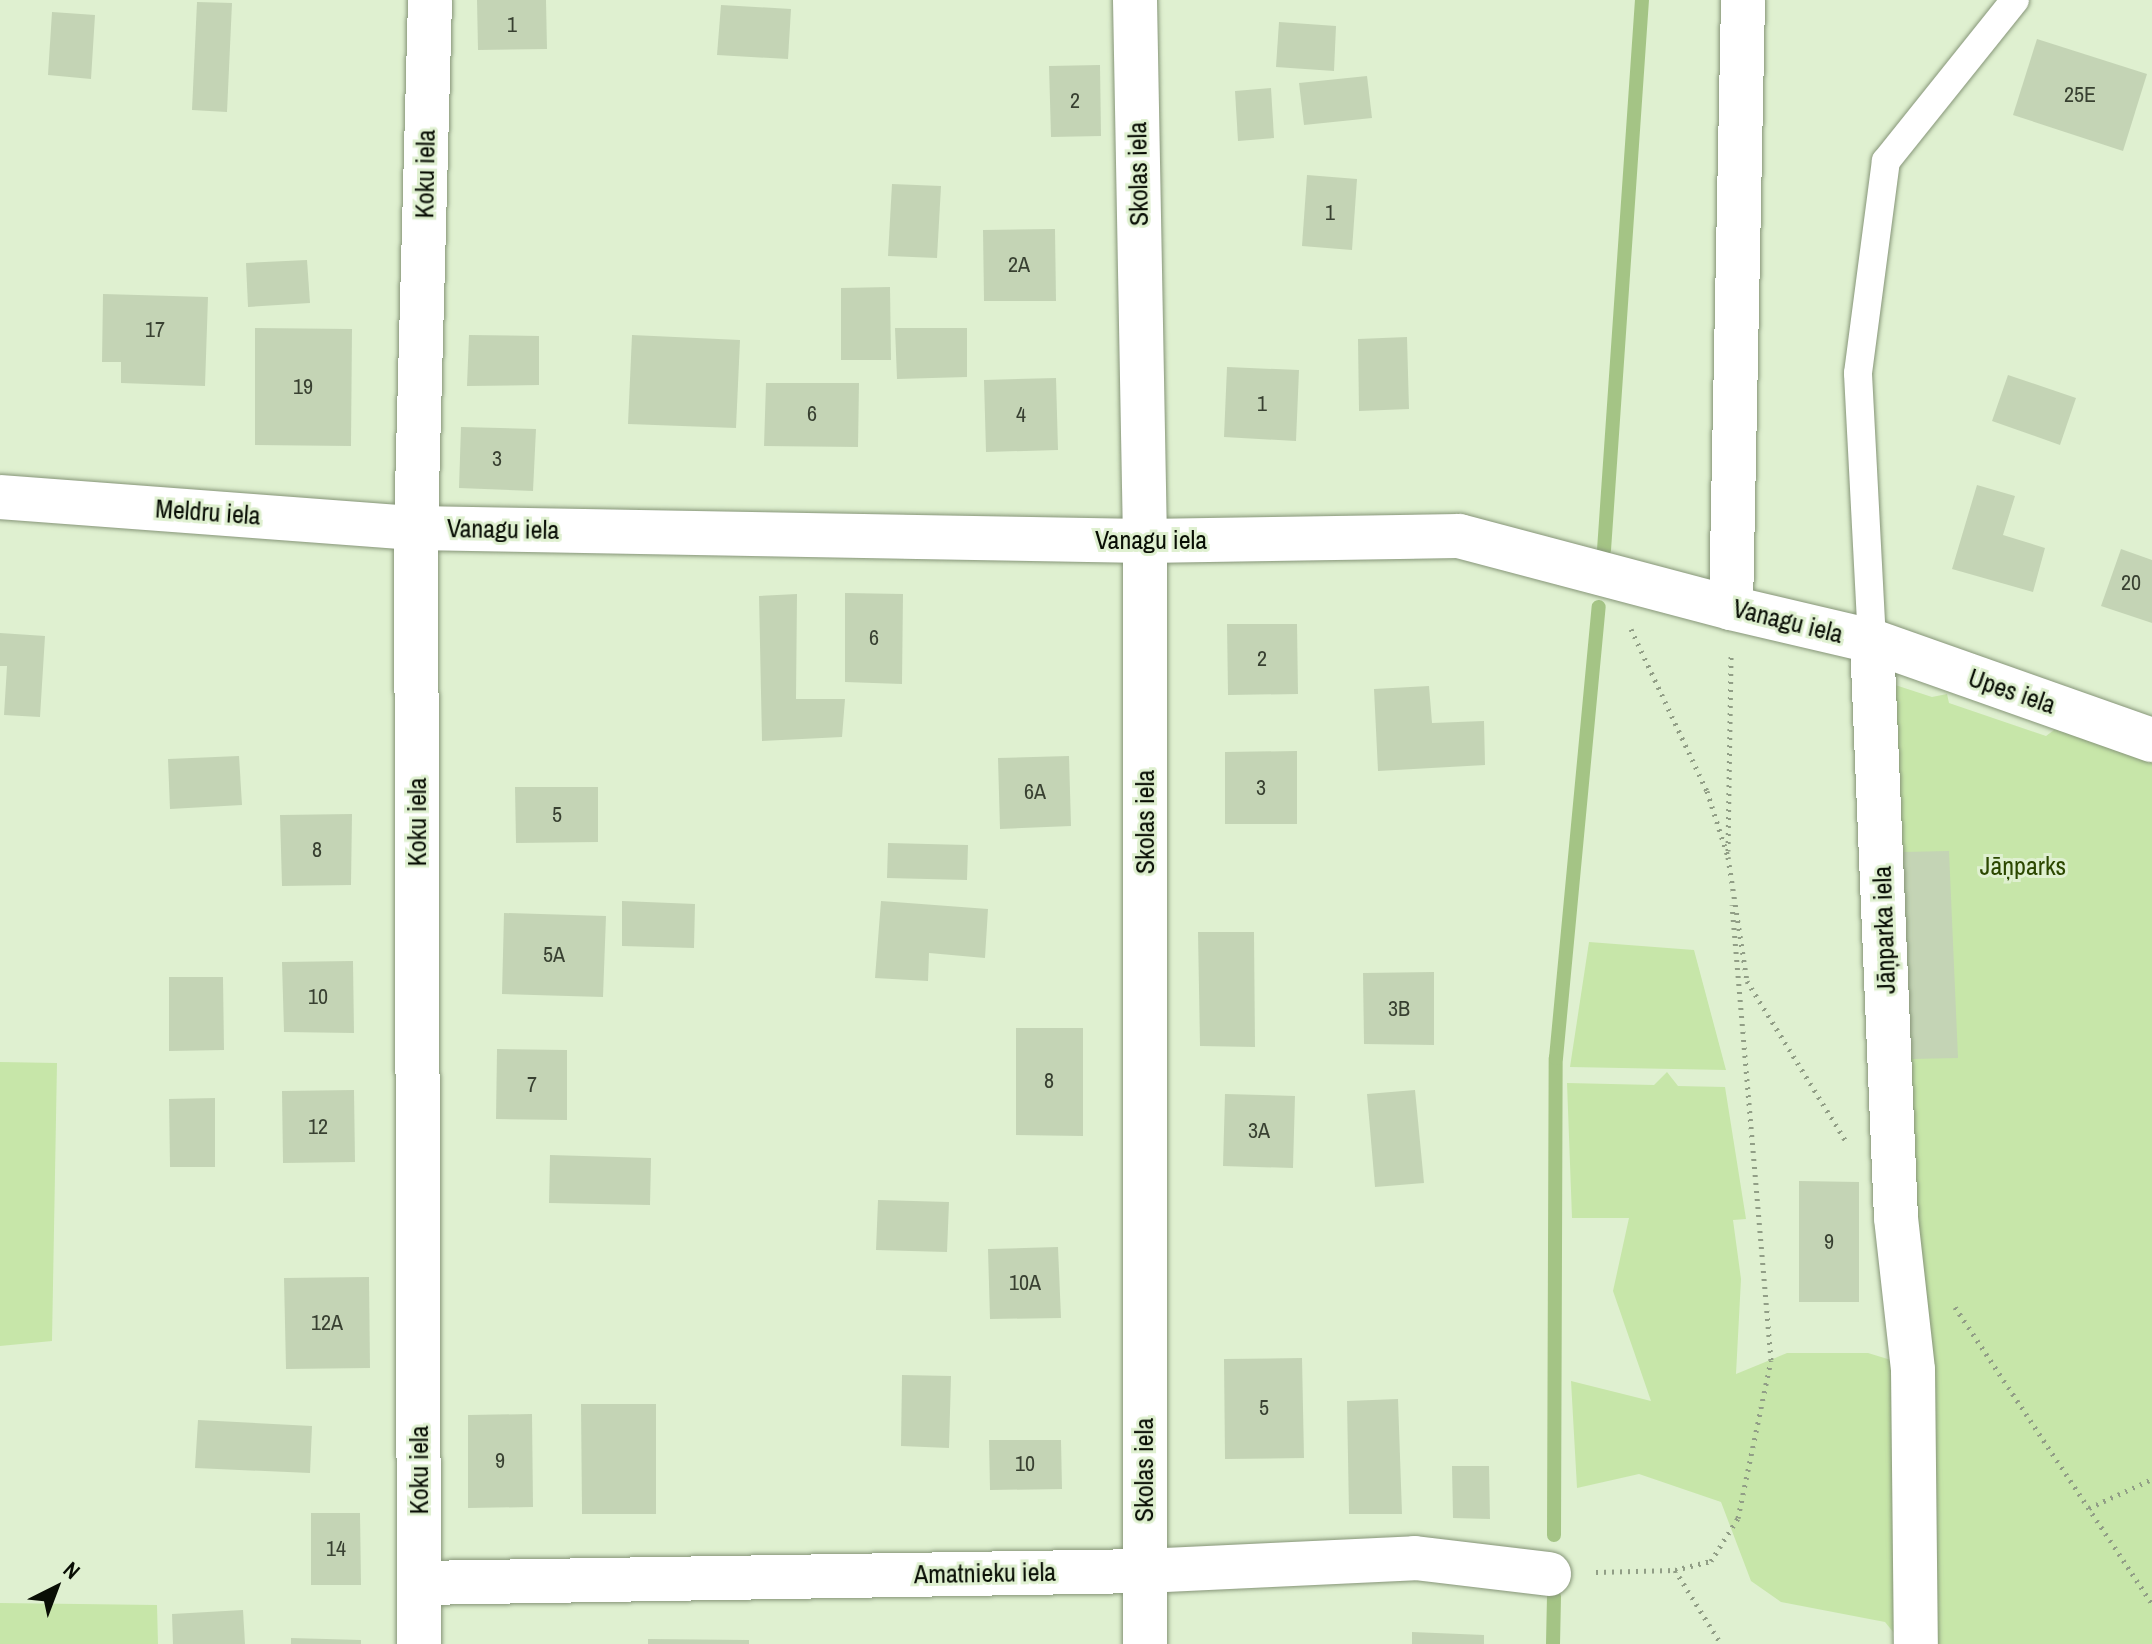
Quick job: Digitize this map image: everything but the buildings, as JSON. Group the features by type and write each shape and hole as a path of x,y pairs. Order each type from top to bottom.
{"street":[{"name":"Koku iela","path":"419,1644 416,528 430,0"},
{"name":"Skolas iela","path":"1135,0 1145,541 1145,1644"},
{"path":"1731,608 1743,0"},
{"name":"Meldru iela","path":"0,497 416,528"},
{"name":"Vanagu iela","path":"416,528 1145,541 1459,536 1731,608 1872,641"},
{"name":"Upes iela","path":"1872,641 2152,740"},
{"name":"Jāņparka iela","path":"1872,641 1896,1218 1913,1370 1916,1644"},
{"name":"Amatnieku iela","path":"420,1583 1144,1571 1415,1558 1549,1574"}],"lane":[{"path":"1872,641 1858,373 1886,161 2015,0"}],"path":[{"path":"1605,574 1707,791 1728,857 1747,981 1853,1153"},
{"path":"1549,1574 1675,1570 1711,1561 1738,1518 1771,1360 1728,857 1731,608"},
{"path":"1948,1297 2152,1603"},
{"path":"2089,1508 2152,1479"},
{"path":"1675,1570 1721,1644"}],"green space":[{"name":"Jāņparks","path":"1886,682 1932,697 1947,694 1949,703 2046,736 2058,727 2152,758 2152,1644 1903,1644 1885,1622 1781,1602 1751,1581 1721,1502 1639,1474 1577,1488 1571,1381 1651,1401 1613,1291 1629,1218 1572,1218 1567,1083 1654,1085 1667,1072 1678,1086 1725,1087 1746,1219 1733,1220 1741,1279 1736,1374 1787,1353 1868,1353 1914,1367"},
{"path":"1589,942 1694,950 1726,1070 1570,1067"},
{"path":"0,1062 57,1063 52,1341 0,1346"},
{"path":"0,1603 157,1605 158,1644 0,1644"}],"waterway":[{"path":"1604,550 1642,0"},
{"path":"1554,1535 1556,1058 1599,607"},
{"path":"1553,1644 1554,1596"}]}
